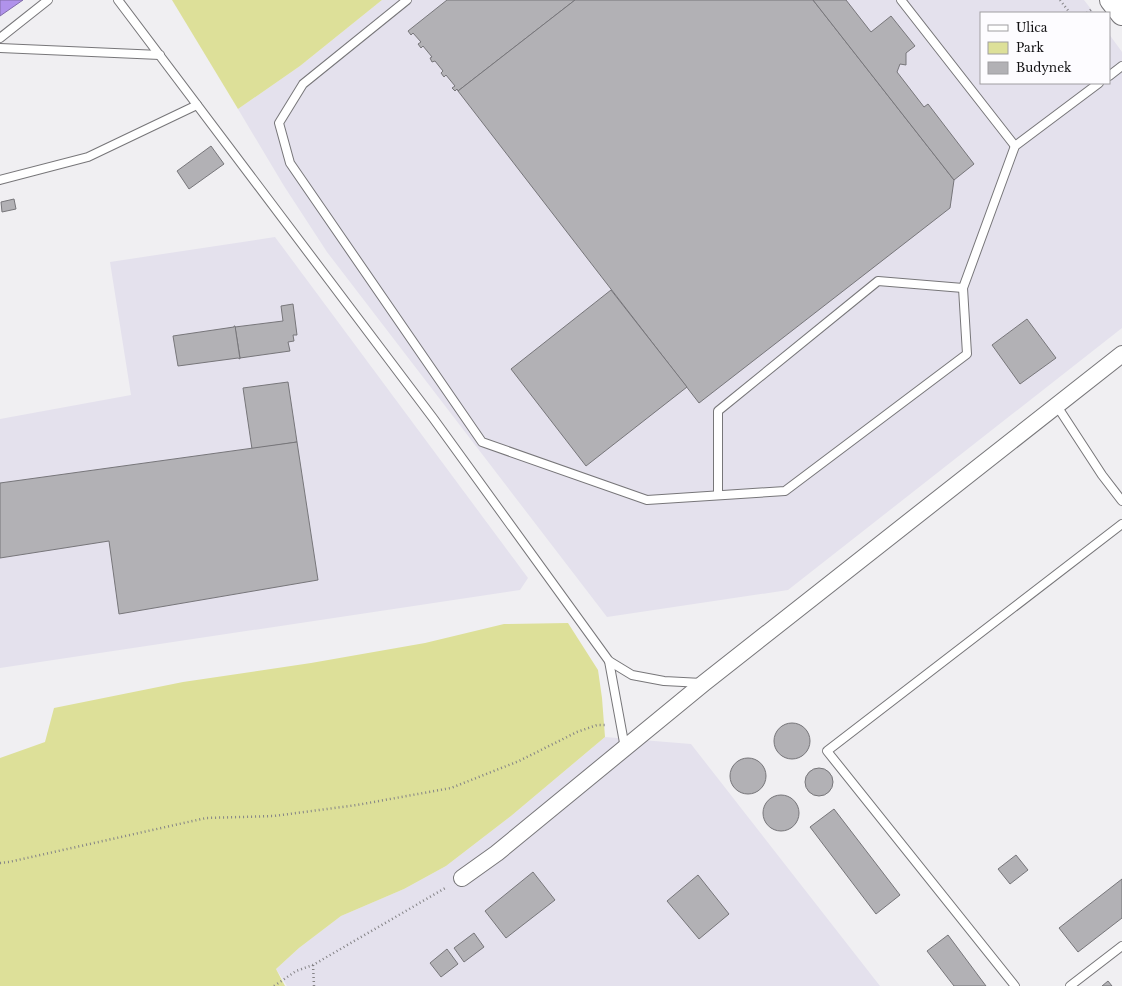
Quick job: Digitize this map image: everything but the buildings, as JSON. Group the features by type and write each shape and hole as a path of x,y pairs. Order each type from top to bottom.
{"street":[{"path":"1111,0 1122,14"},
{"path":"462,878 497,853 704,683 1122,354"}],"lane":[{"path":"0,38 48,0"},
{"path":"118,0 433,418 609,661 632,675 664,681 704,683"},
{"path":"408,0 303,84 279,123 290,163 482,442 647,500 785,491 967,354 963,288 1015,146 1098,84"},
{"path":"901,0 1015,146"},
{"path":"0,48 160,55"},
{"path":"1110,75 1122,66"},
{"path":"0,180 88,157 197,105"},
{"path":"718,495 718,411 878,280 963,288"},
{"path":"1056,406 1102,476 1122,501"},
{"path":"1015,986 827,751 1122,524"},
{"path":"609,661 625,748"},
{"path":"1070,986 1122,946"}],"path":[{"path":"1060,0 1069,12"},
{"path":"0,863 206,818 274,816 357,805 451,788 518,761 577,732 597,725 621,725"},
{"path":"274,986 296,971 312,965 462,878"},
{"path":"312,965 314,986"}],"shaded area":[{"path":"0,0 23,0 0,16"},
{"path":"382,0 1084,0 1093,12 980,12 980,84 1110,84 1110,35 1122,52 1122,328 788,590 607,617 327,252 284,186 238,109 300,66"},
{"path":"275,237 528,578 520,590 0,668 0,419 131,395 110,262"},
{"path":"605,737 691,744 880,986 287,986 276,969 299,948 341,916 404,889 446,866 511,816"}],"green space":[{"path":"172,0 382,0 300,66 238,109"},
{"path":"568,623 598,670 605,737 511,816 446,866 404,889 341,916 299,948 276,969 285,986 0,986 0,758 45,742 54,708 183,682 311,663 425,643 504,624"}]}
